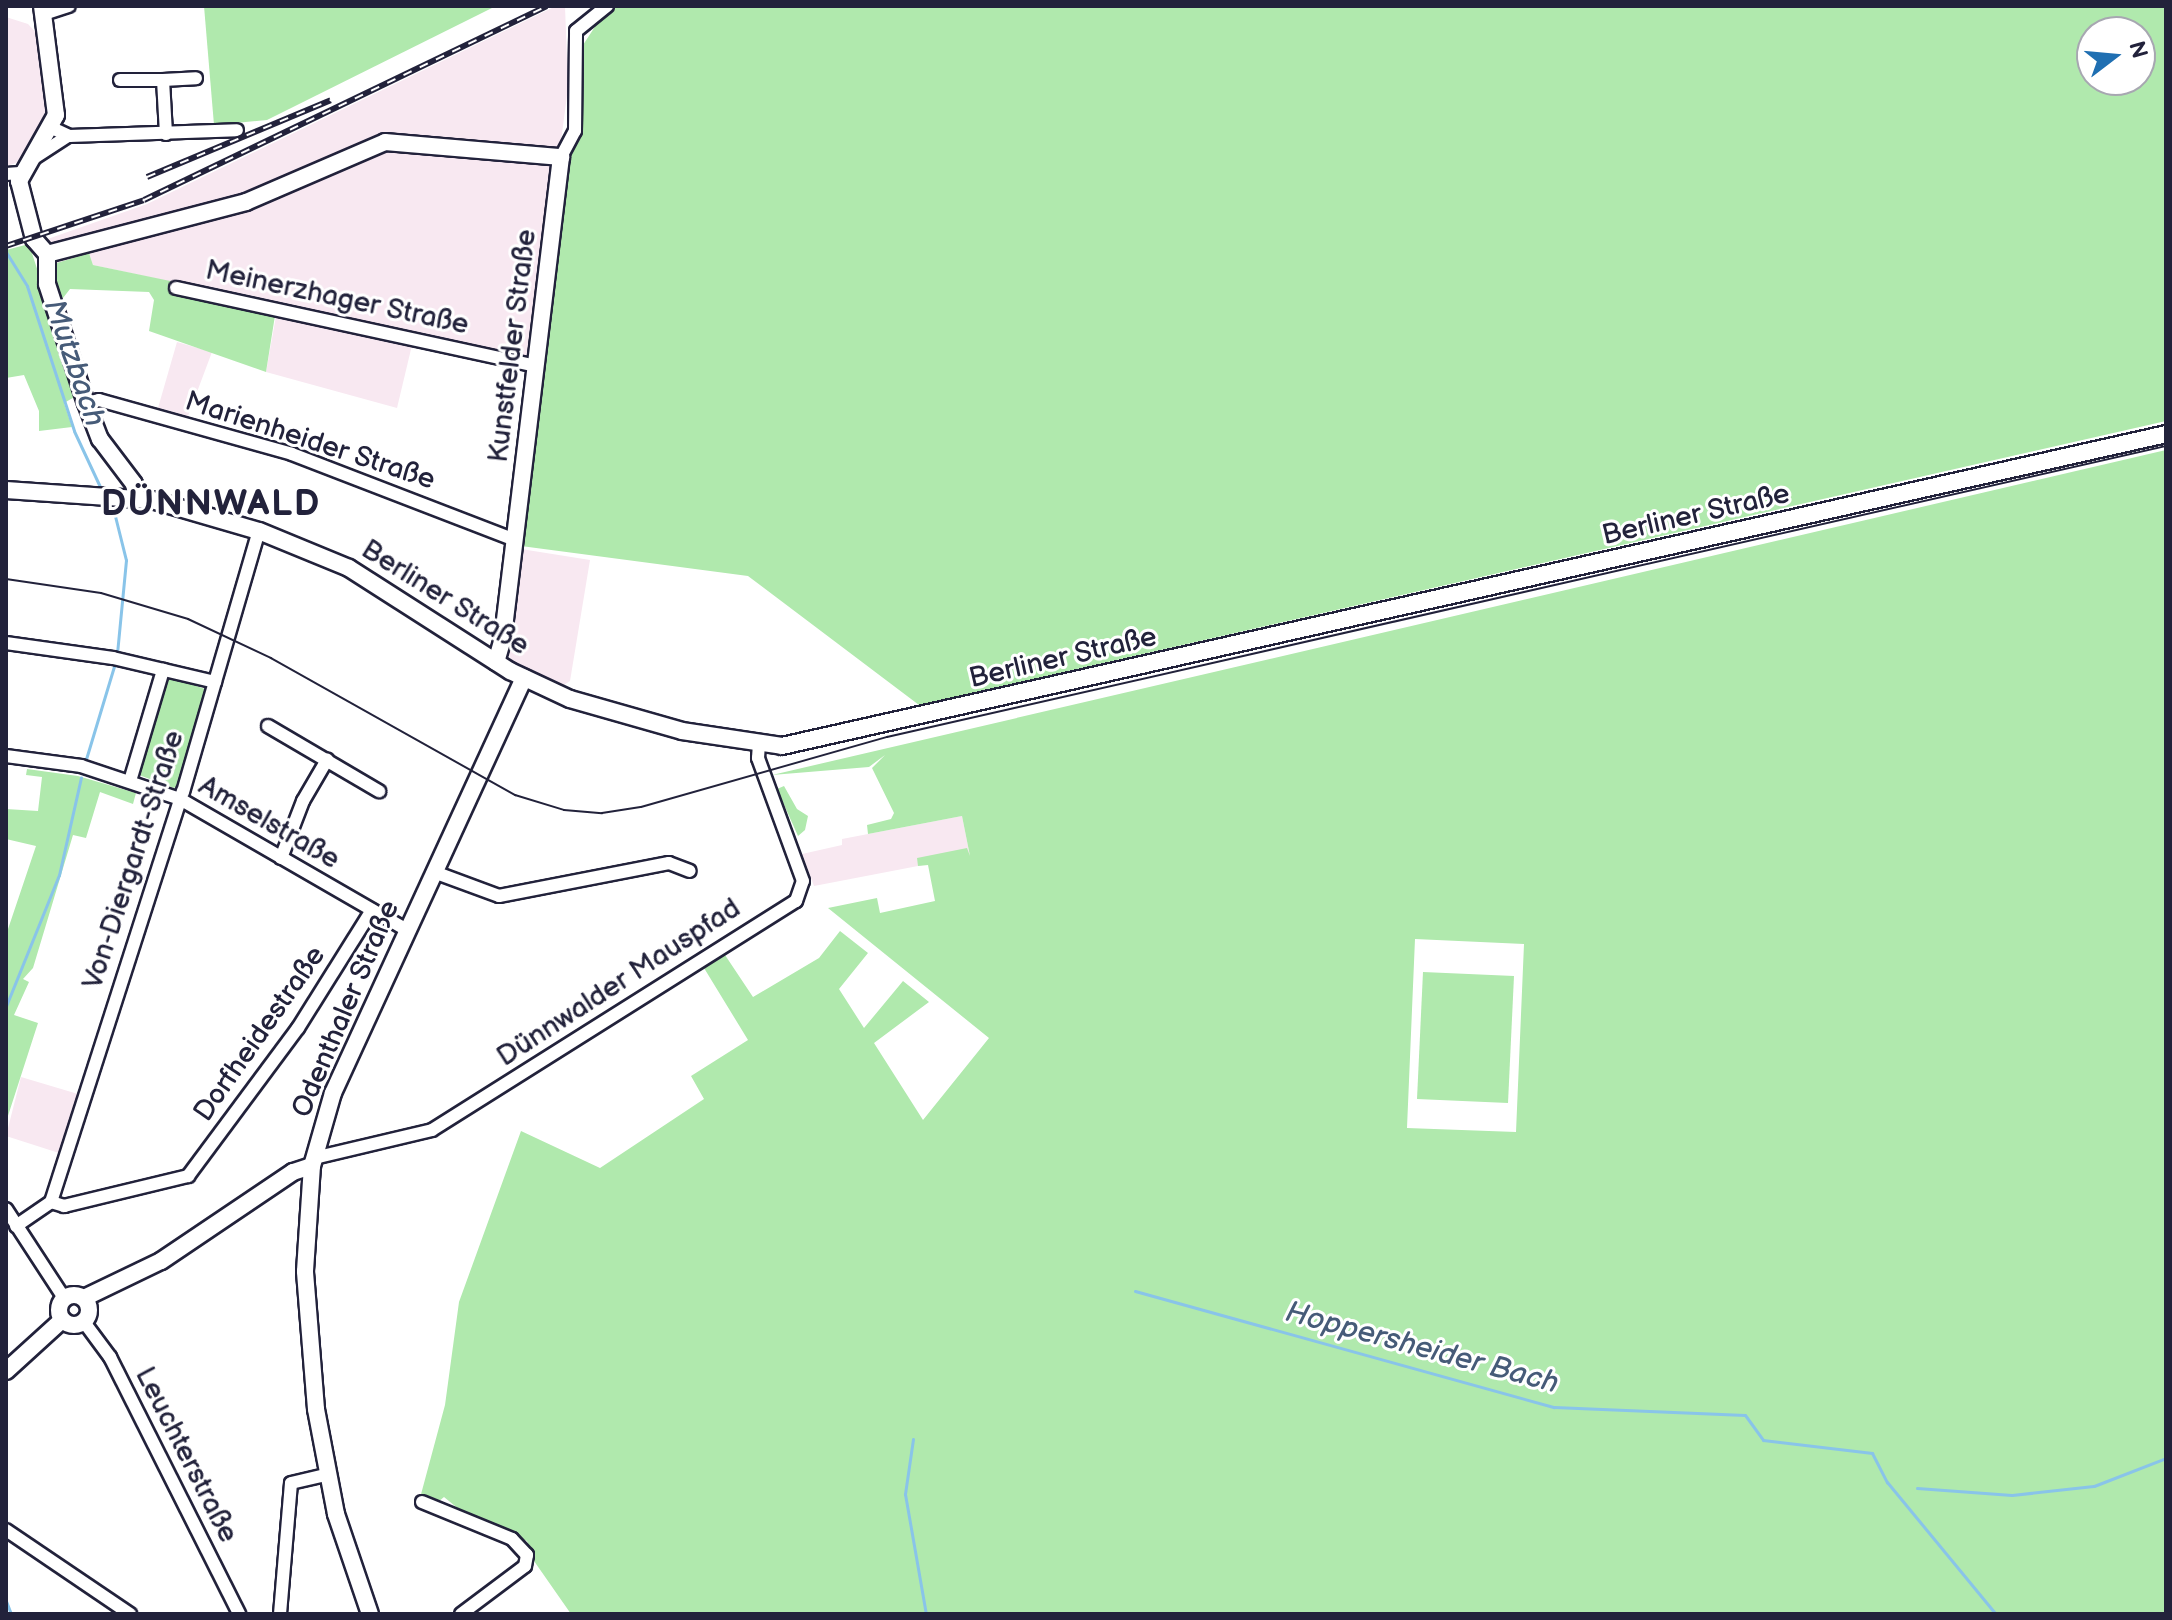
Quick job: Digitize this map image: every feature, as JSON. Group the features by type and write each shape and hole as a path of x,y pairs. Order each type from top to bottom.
{"main road":[{"path":"43,10 56,104 52,128 18,169 34,239 47,254 47,284 86,403 100,439 134,484 137,498"},
{"path":"47,254 246,202 385,142 561,157"},
{"name":"Kunstfelder Straße","path":"496,662 515,540 561,157"},
{"name":"Berliner Straße","path":"6,490 137,498 178,505 259,531 359,573 524,678 611,714 759,745 795,744 850,733 2166,434"},
{"name":"Odenthaler Straße","path":"370,1614 327,1475 305,1271 313,1162 333,1093 524,678"},
{"name":"Dünnwalder Mauspfad","path":"84,1298 161,1261 293,1172 313,1162"},
{"path":"64,1298 84,1298 89,1312 84,1322 76,1326 62,1320 58,1311 64,1298"},
{"path":"6,1371 62,1320"}],"street":[{"path":"43,10 69,6"},
{"name":"Kunstfelder Straße","path":"561,157 575,131 576,31 607,6"},
{"path":"120,80 196,78"},
{"path":"163,80 166,134"},
{"path":"52,128 68,136 237,130"},
{"path":"18,169 68,136"},
{"name":"Meinerzhager Straße","path":"176,288 536,366"},
{"name":"Marienheider Straße","path":"86,403 99,400 292,454 515,540"},
{"name":"Von-Diergardt-Straße","path":"51,1202 180,799 259,531"},
{"path":"6,643 116,658 215,682"},
{"name":"Von-Diergardt-Straße","path":"130,781 163,670"},
{"path":"268,726 379,791"},
{"name":"Dünnwalder Mauspfad","path":"313,1162 432,1130 778,912 802,892 801,871 758,758 759,745"},
{"name":"Amselstraße","path":"6,756 84,767 180,799 407,930"},
{"path":"281,858 303,801 327,760"},
{"path":"434,872 499,896 669,863 690,871"},
{"name":"Dorfheidestraße","path":"51,1202 64,1206 140,1184 183,1180 298,1028 372,910"},
{"path":"16,1226 51,1202"},
{"path":"6,1209 64,1298"},
{"name":"Leuchterstraße","path":"84,1322 110,1357 239,1614"},
{"path":"280,1614 291,1483 327,1475"},
{"path":"422,1502 512,1539 527,1555 525,1566 461,1614"},
{"path":"6,1530 130,1614"}],"shaded area":[{"path":"556,6 565,6 568,88 532,360 93,265 89,253 52,271 42,241 147,204"},
{"path":"6,17 28,24 40,37 49,103 31,143 16,163 6,166"},
{"path":"276,316 412,345 397,408 266,372"},
{"path":"177,342 212,352 188,416 158,408"},
{"path":"521,549 590,560 570,681 564,685 513,663 509,655"},
{"path":"962,816 970,856 814,886 802,854 842,845 842,839"},
{"path":"21,1077 78,1094 59,1153 6,1136"}],"green space":[{"path":"204,6 496,6 267,120 214,125"},
{"path":"618,6 2166,6 2166,421 919,705 748,576 521,546 583,45 600,19"},
{"path":"29,244 78,395 64,403 72,427 39,431 39,411 24,375 6,378 6,250"},
{"path":"89,253 93,265 277,303 266,372 149,331 154,300 149,292 70,289 63,298 59,296 84,384 55,289 52,271 57,263"},
{"path":"2166,450 2166,1614 571,1614 534,1561 527,1541 466,1515 444,1497 438,1502 420,1498 445,1405 459,1302 521,1131 600,1168 704,1099 691,1076 748,1040 704,968 725,955 753,997 819,958 840,931 868,953 839,989 864,1028 903,981 929,1002 874,1043 923,1120 989,1038 828,908 877,898 880,913 935,901 928,865 918,866 917,858 967,848 970,856 962,816 868,834 867,825 891,819 894,813 872,768 885,755 869,767 772,775","holes":["1415,939 1524,944 1516,1132 1407,1128"]},
{"path":"167,676 208,690 180,784 174,788 139,775"},
{"path":"27,769 78,776 136,793 133,804 100,792 86,838 73,835 33,968 23,979 29,982 14,1015 38,1023 6,1122 6,935 36,846 6,839 6,809 38,811 42,777 26,775"},
{"path":"784,786 797,809 808,816 805,830 798,836 777,789"},
{"path":"1423,972 1514,976 1508,1103 1417,1099"}],"waterway":[{"name":"Mutzbach","path":"6,252 27,286 74,431 101,489"},
{"name":"Mutzbach","path":"113,508 126,560 117,653"},
{"name":"Mutzbach","path":"86,759 115,663"},
{"name":"Mutzbach","path":"6,1006 59,875 81,777"},
{"name":"Hoppersheider Bach","path":"1135,1291 1554,1407 1745,1415 1763,1440 1872,1453 1887,1482 1996,1614"},
{"path":"913,1439 905,1494 926,1614"},
{"path":"1917,1488 2012,1495 2094,1486 2166,1458"},
{"name":"Mutzbach","path":"6,1601 11,1614"}],"tram line":[{"path":"6,579 101,593 188,619 271,658 515,795 564,810 602,813 641,807 887,737 2166,446"}],"railway":[{"path":"6,246 144,200 547,6"},
{"path":"147,177 331,100"}],"district":[{"name":"DÜNNWALD","path":"211,505"}]}
